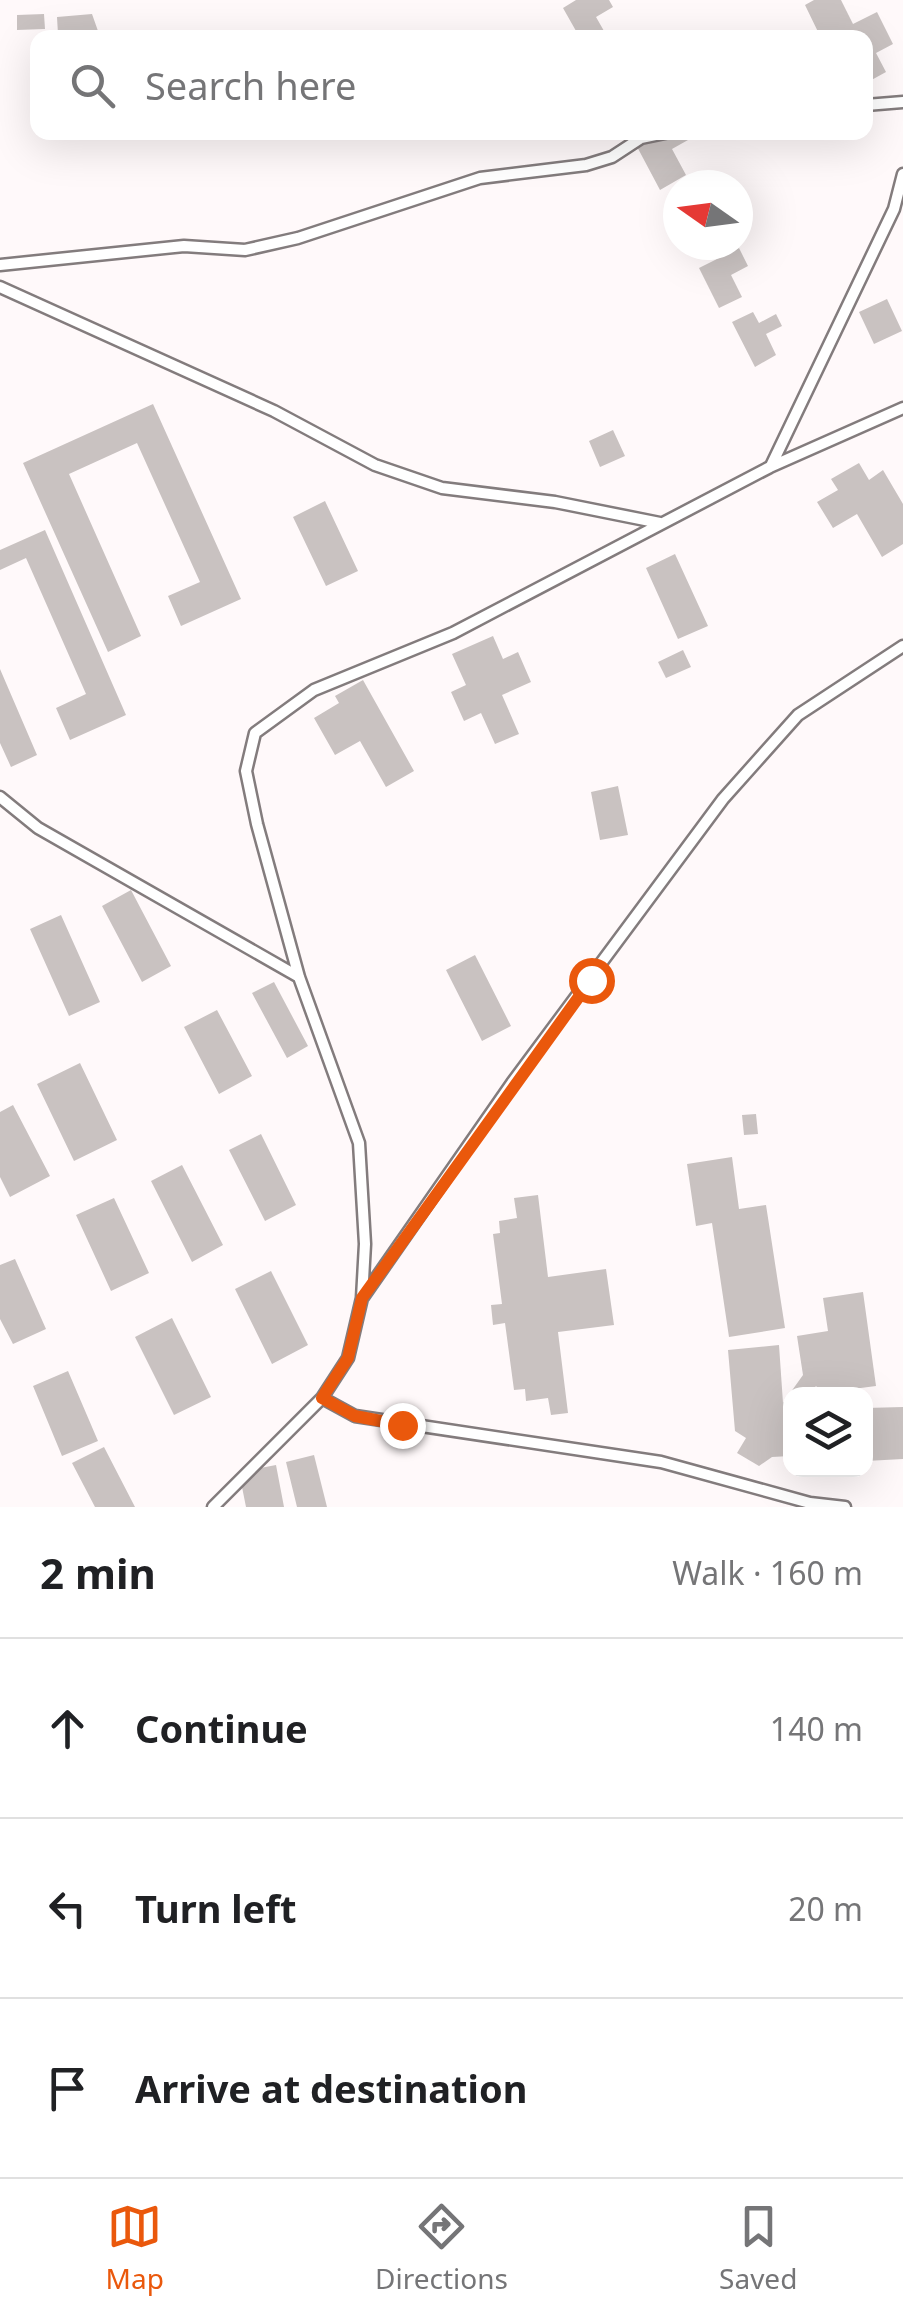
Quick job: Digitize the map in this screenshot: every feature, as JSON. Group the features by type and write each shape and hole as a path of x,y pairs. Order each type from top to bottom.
{"lane":[{"path":"873,104 903,102"},
{"path":"0,266 184,246 245,250 316,232 480,178 586,165 612,157 638,140"},
{"path":"770,467 894,208 903,174"},
{"path":"894,208 903,198"},
{"path":"0,287 274,410 376,465 442,488 556,502 662,523"},
{"path":"213,1507 322,1398 348,1358 362,1298 365,1244 359,1143 299,977 246,771 255,733 314,690 453,633 770,467 903,408"},
{"path":"362,1298 512,1083 723,799 798,715 903,646"},
{"path":"0,797 38,828 299,977"},
{"path":"322,1398 355,1416 661,1462 810,1502 845,1507"}],"building":[{"path":"576,0 609,0 613,7 596,17 603,30 575,30 563,8"},
{"path":"814,0 841,0 853,24 877,12 893,44 876,53 886,72 873,79 873,30 817,30 805,5"},
{"path":"44,14 45,29 17,30 17,15"},
{"path":"92,14 98,30 58,30 57,17"},
{"path":"688,140 672,149 683,170 663,170 660,190 634,141"},
{"path":"715,260 745,260 748,266 731,275 742,297 719,308 699,268"},
{"path":"887,299 902,331 874,344 859,312"},
{"path":"753,312 759,323 776,314 782,326 766,334 776,355 755,367 732,322"},
{"path":"153,404 241,599 181,626 168,596 200,582 137,443 69,474 141,636 108,652 23,463"},
{"path":"613,430 625,456 600,467 589,441"},
{"path":"859,463 869,480 883,470 903,504 903,544 882,557 857,514 833,528 817,502 838,490 831,479"},
{"path":"325,501 358,571 326,586 293,517"},
{"path":"45,530 126,715 70,740 56,708 86,694 26,558 0,570 0,550"},
{"path":"675,554 708,626 678,639 646,568"},
{"path":"493,636 503,659 518,652 531,682 502,695 519,734 495,744 481,713 464,721 451,692 466,685 452,654"},
{"path":"683,650 691,667 666,678 658,662"},
{"path":"0,669 37,755 11,767 0,743"},
{"path":"363,680 414,771 386,787 360,741 335,755 314,718 339,703 335,696"},
{"path":"618,786 628,835 600,840 591,792"},
{"path":"131,890 171,966 142,982 102,906"},
{"path":"61,915 100,1002 69,1016 30,929"},
{"path":"475,955 511,1026 482,1041 446,970"},
{"path":"274,982 308,1046 287,1058 252,993"},
{"path":"217,1010 252,1076 219,1094 184,1027"},
{"path":"80,1063 117,1140 74,1161 37,1084"},
{"path":"13,1105 50,1176 10,1197 0,1177 0,1112"},
{"path":"756,1114 758,1134 744,1135 742,1115"},
{"path":"261,1134 296,1205 265,1221 229,1150"},
{"path":"732,1157 739,1209 766,1205 785,1328 729,1337 712,1223 696,1226 687,1164"},
{"path":"182,1165 223,1245 192,1262 151,1181"},
{"path":"538,1195 548,1277 606,1269 614,1325 558,1332 568,1413 551,1415 548,1398 526,1401 525,1389 514,1390 505,1323 493,1325 491,1305 502,1304 493,1234 500,1233 499,1221 517,1218 514,1198"},
{"path":"114,1198 149,1273 111,1291 76,1215"},
{"path":"15,1259 46,1329 13,1344 0,1319 0,1265"},
{"path":"271,1271 308,1345 272,1364 235,1289"},
{"path":"863,1292 876,1386 794,1387 803,1375 797,1336 828,1331 823,1298"},
{"path":"172,1318 211,1397 174,1415 135,1337"},
{"path":"779,1345 783,1456 772,1457 759,1466 737,1453 746,1438 735,1431 728,1350"},
{"path":"68,1371 98,1441 62,1456 33,1386"},
{"path":"903,1407 903,1459 873,1461 873,1408"},
{"path":"104,1447 135,1507 95,1507 72,1463"},
{"path":"314,1455 327,1507 297,1507 286,1462"},
{"path":"276,1465 284,1507 246,1507 239,1472"}],"route":[{"path":"402,1425 355,1416 322,1398 348,1358 362,1298 512,1083 591,980"}]}
